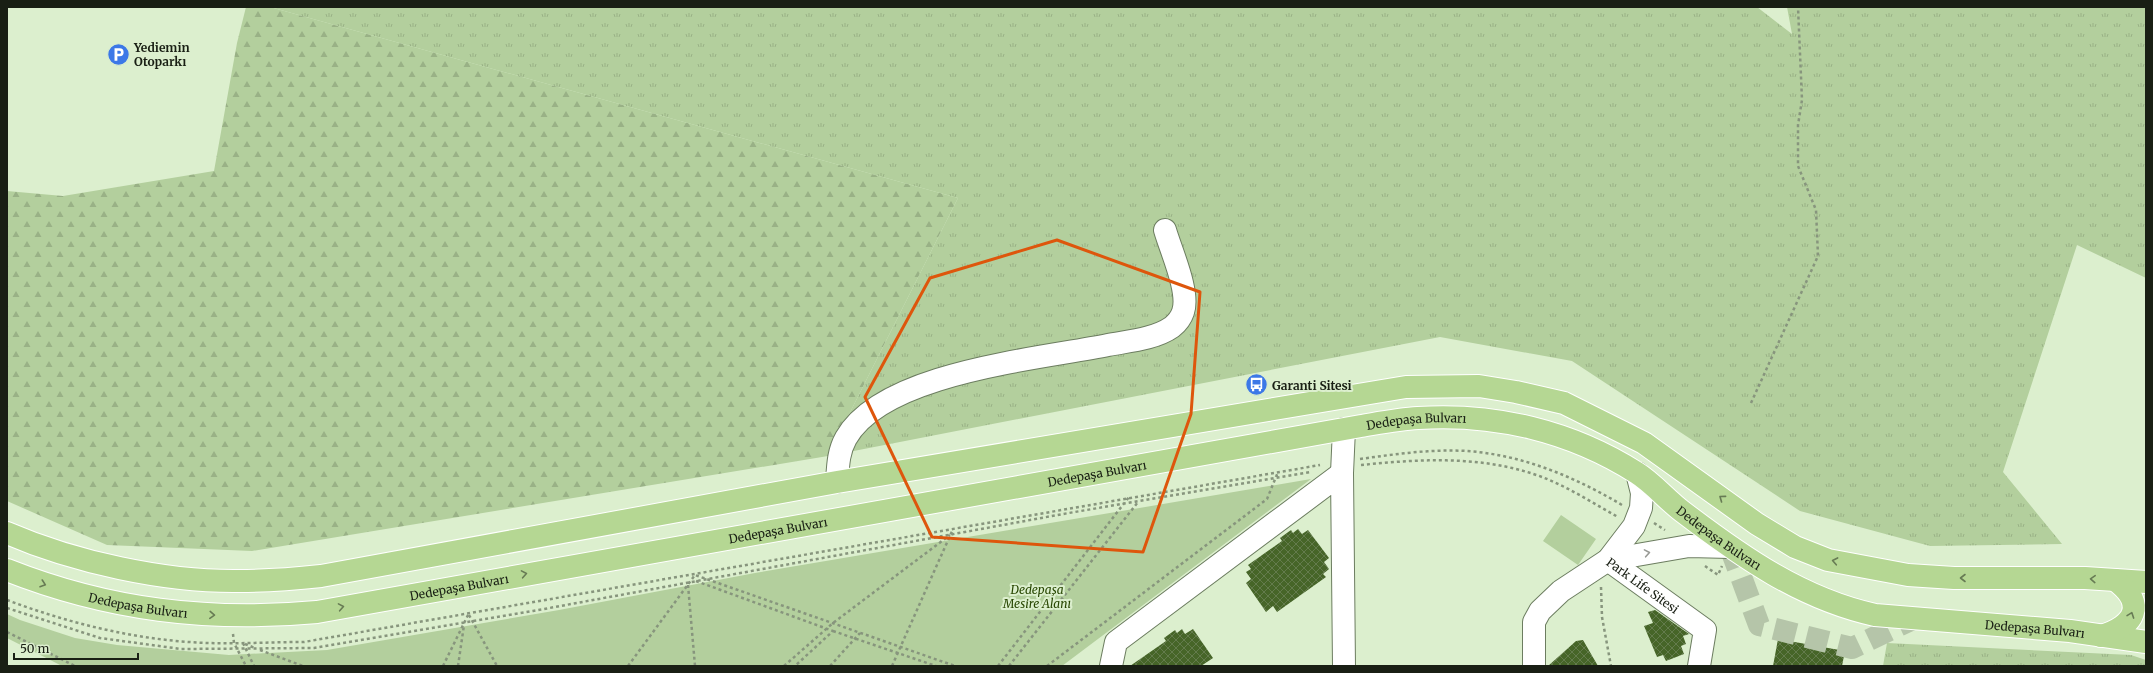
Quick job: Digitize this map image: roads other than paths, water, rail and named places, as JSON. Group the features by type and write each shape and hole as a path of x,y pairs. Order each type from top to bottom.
{"main road":[{"path":"7,533 55,551 117,567 201,580 278,580 321,576 837,482 1406,387 1479,386 1516,392 1564,403 1607,423 1644,443 1757,524 1795,547 1828,560 1908,575 1954,578 2115,580 2146,582"},
{"name":"Dedepaşa Bulvarı","path":"7,570 44,585 139,608 180,614 272,616 317,612 1344,429 1417,418 1471,418 1528,426 1580,443 1637,473 1681,510 1722,558 1845,608 1875,615 2101,636 2146,642"},
{"path":"2101,636 2122,628 2132,615 2133,599 2123,586 2115,580"}],"lane":[{"path":"837,482 838,458 846,438 858,422 882,404 902,394 923,385 968,370 1140,338 1172,327 1181,318 1185,299 1165,230"},
{"path":"1344,429 1344,666"},
{"path":"1111,666 1116,642 1343,467"},
{"path":"1604,563 1636,520 1641,508 1642,493 1637,473"},
{"path":"1604,563 1684,547 1722,558"},
{"name":"Park Life Sitesi","path":"1534,666 1534,622 1540,611 1561,591 1604,563 1705,630 1699,666"}],"tunnel":[{"path":"1730,547 1759,625 1852,648 1915,618"}],"place":[{"name":"Yediemin Otoparkı","path":"119,54"},
{"name":"Garanti Sitesi","path":"1256,385"}],"park label":[{"name":"Dedepaşa Mesire Alanı","path":"1037,596"}]}
